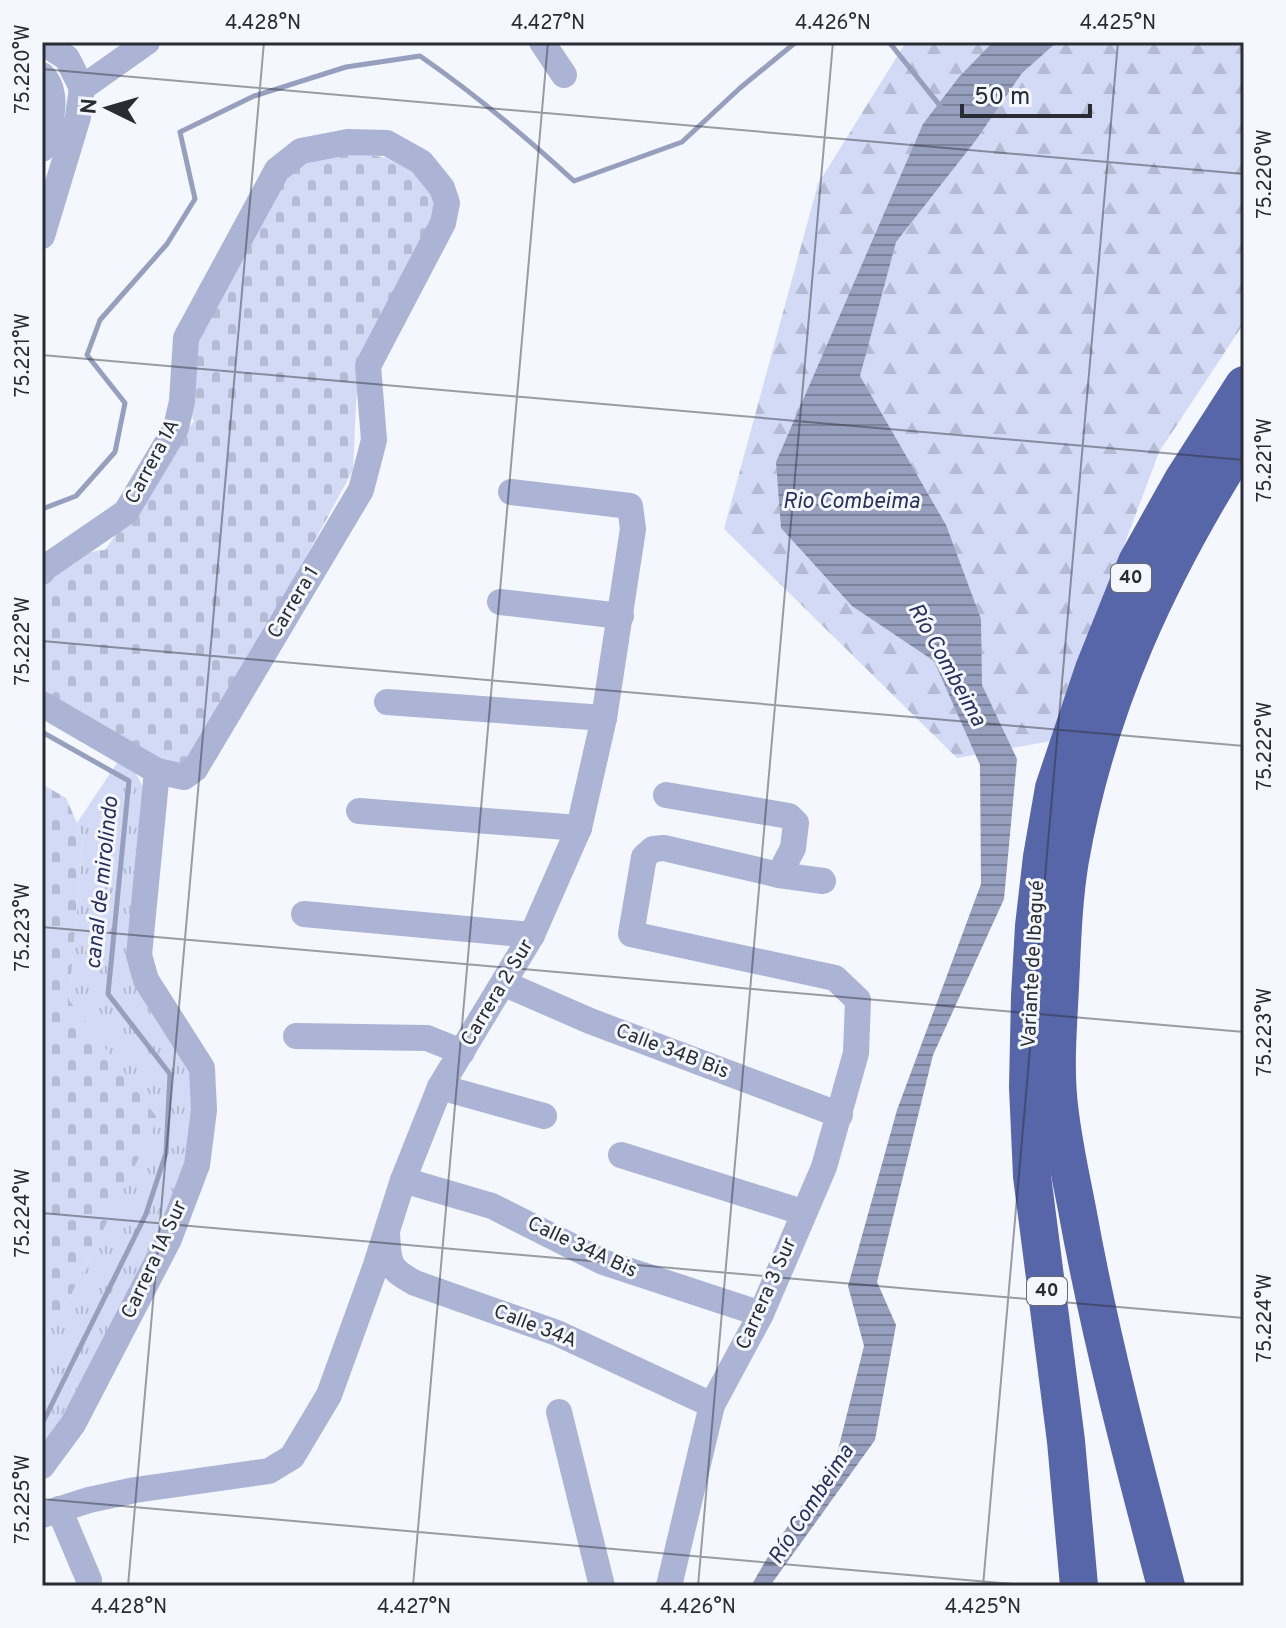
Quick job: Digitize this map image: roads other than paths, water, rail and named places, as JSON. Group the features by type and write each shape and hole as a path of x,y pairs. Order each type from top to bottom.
{"highway":[{"name":"Variante de Ibagué","path":"1166,1586 1093,1294 1059,1112 1059,1024 1062,937 1069,864 1069,790 1094,669 1137,562 1183,480 1244,385"},
{"name":"Variante de Ibagué","path":"1079,1586 1032,1176 1028,1087 1030,996 1042,857 1165,572 1244,439"},
{"path":"1138,1480 1152,1586"},
{"path":"1072,1507 1088,1586"}],"street":[{"path":"42,42 67,58 82,88 78,117 42,236"},
{"path":"82,88 147,42"},
{"path":"542,42 564,75"},
{"path":"42,75 49,81 53,101 42,149"},
{"name":"Carrera 1","path":"157,771 184,777 195,769 361,490 374,440 368,366 443,223 447,203 442,188 421,162 387,143 348,142 301,151"},
{"name":"Carrera 1A","path":"42,572 126,512 176,428 182,401 186,338 277,170 301,151"},
{"name":"Carrera 2 Sur","path":"50,1512 135,1490 269,1471 292,1457 329,1395 403,1180 440,1087 532,935 579,828 604,718 633,529 630,506 511,492"},
{"path":"500,602 621,616"},
{"path":"387,702 604,718"},
{"path":"42,704 157,771"},
{"name":"Carrera 1A Sur","path":"42,1466 73,1424 169,1239 197,1165 204,1110 202,1068 146,980 139,955 157,771"},
{"path":"666,795 789,816 796,823 793,848 779,875 823,881"},
{"path":"359,811 579,828"},
{"name":"Carrera 3 Sur","path":"669,1586 712,1405 761,1314 802,1212 824,1167 856,1053 858,1000 835,978 631,934 644,857 653,849 664,848 779,875"},
{"path":"304,914 532,935"},
{"name":"Calle 34B Bis","path":"505,984 590,1021 840,1115"},
{"path":"296,1036 427,1038 462,1052"},
{"path":"440,1087 544,1116"},
{"path":"621,1155 802,1212"},
{"name":"Calle 34A Bis","path":"403,1180 492,1206 603,1262 761,1314"},
{"name":"Calle 34A","path":"387,1229 389,1259 396,1273 415,1283 557,1333 712,1405"},
{"path":"559,1412 602,1586"},
{"path":"50,1512 89,1580"}],"water":[{"name":"Rio Combeima","path":"993,42 1057,42 1022,73 976,140 896,242 860,376 946,525 981,619 982,685 1017,759 1004,899 933,1055 877,1282 896,1325 875,1440 770,1586 751,1586 837,1454 864,1346 848,1286 897,1110 981,884 980,765 934,661 852,606 781,528 776,462 923,124 959,77"}],"waterway":[{"path":"42,509 76,496 115,452 125,403 87,355 100,320 167,244 195,199 180,132 254,96 346,67 420,56 499,116 574,181 682,142 796,42"},
{"path":"889,42 941,107"},
{"name":"canal de mirolindo","path":"42,732 129,781 108,994 170,1074 166,1153 146,1214 42,1424"}],"water label":[{"name":"Río Combeima","path":"946,665"},
{"name":"Río Combeima","path":"812,1505"}]}
